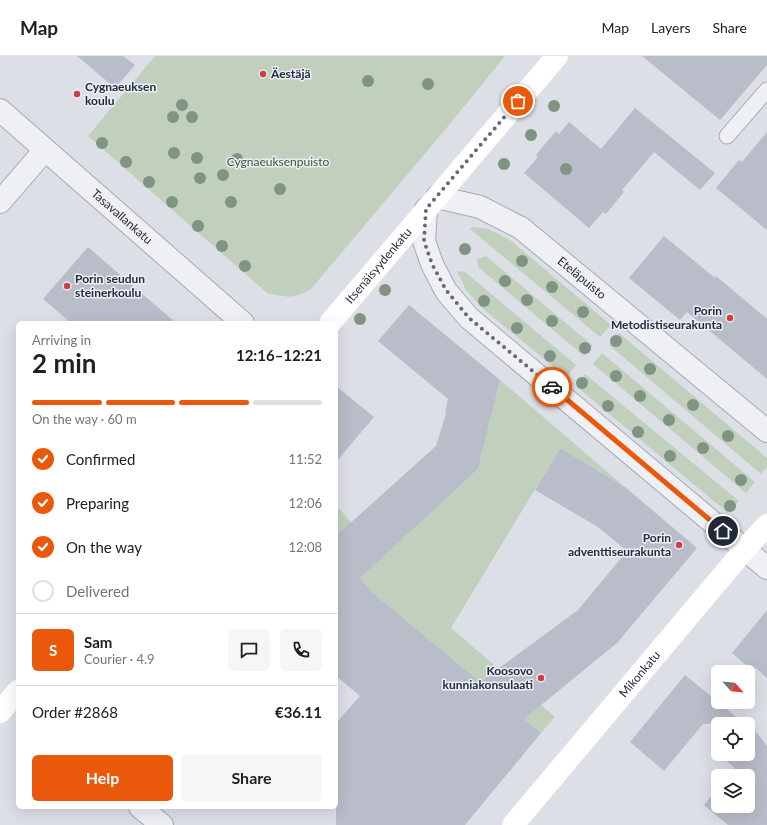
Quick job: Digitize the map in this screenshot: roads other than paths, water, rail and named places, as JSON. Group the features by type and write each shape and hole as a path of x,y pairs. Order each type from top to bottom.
{"main road":[{"name":"Itsenäisyydenkatu","path":"332,321 557,56"},
{"name":"Mikonkatu","path":"513,825 745,549 767,525"}],"street":[{"name":"Tasavallankatu","path":"0,110 241,321"},
{"path":"0,202 45,150"},
{"name":"Itsenäisyydenkatu","path":"432,203 424,241 432,264 446,290 469,318 745,549"},
{"name":"Eteläpuisto","path":"432,203 480,207 521,228 767,431"},
{"path":"745,549 767,568"},
{"path":"142,809 162,825"}],"lane":[{"path":"726,136 767,90"}],"place":[{"name":"Äestäjä","path":"263,74"},
{"name":"Cygnaeuksen koulu","path":"77,94"},
{"name":"Porin seudun steinerkoulu","path":"67,286"},
{"name":"Porin Metodistiseurakunta","path":"730,318"},
{"name":"Porin adventtiseurakunta","path":"679,545"},
{"name":"Koosovo kunniakonsulaati","path":"541,678"}],"park label":[{"name":"Cygnaeuksenpuisto","path":"278,162"}]}
